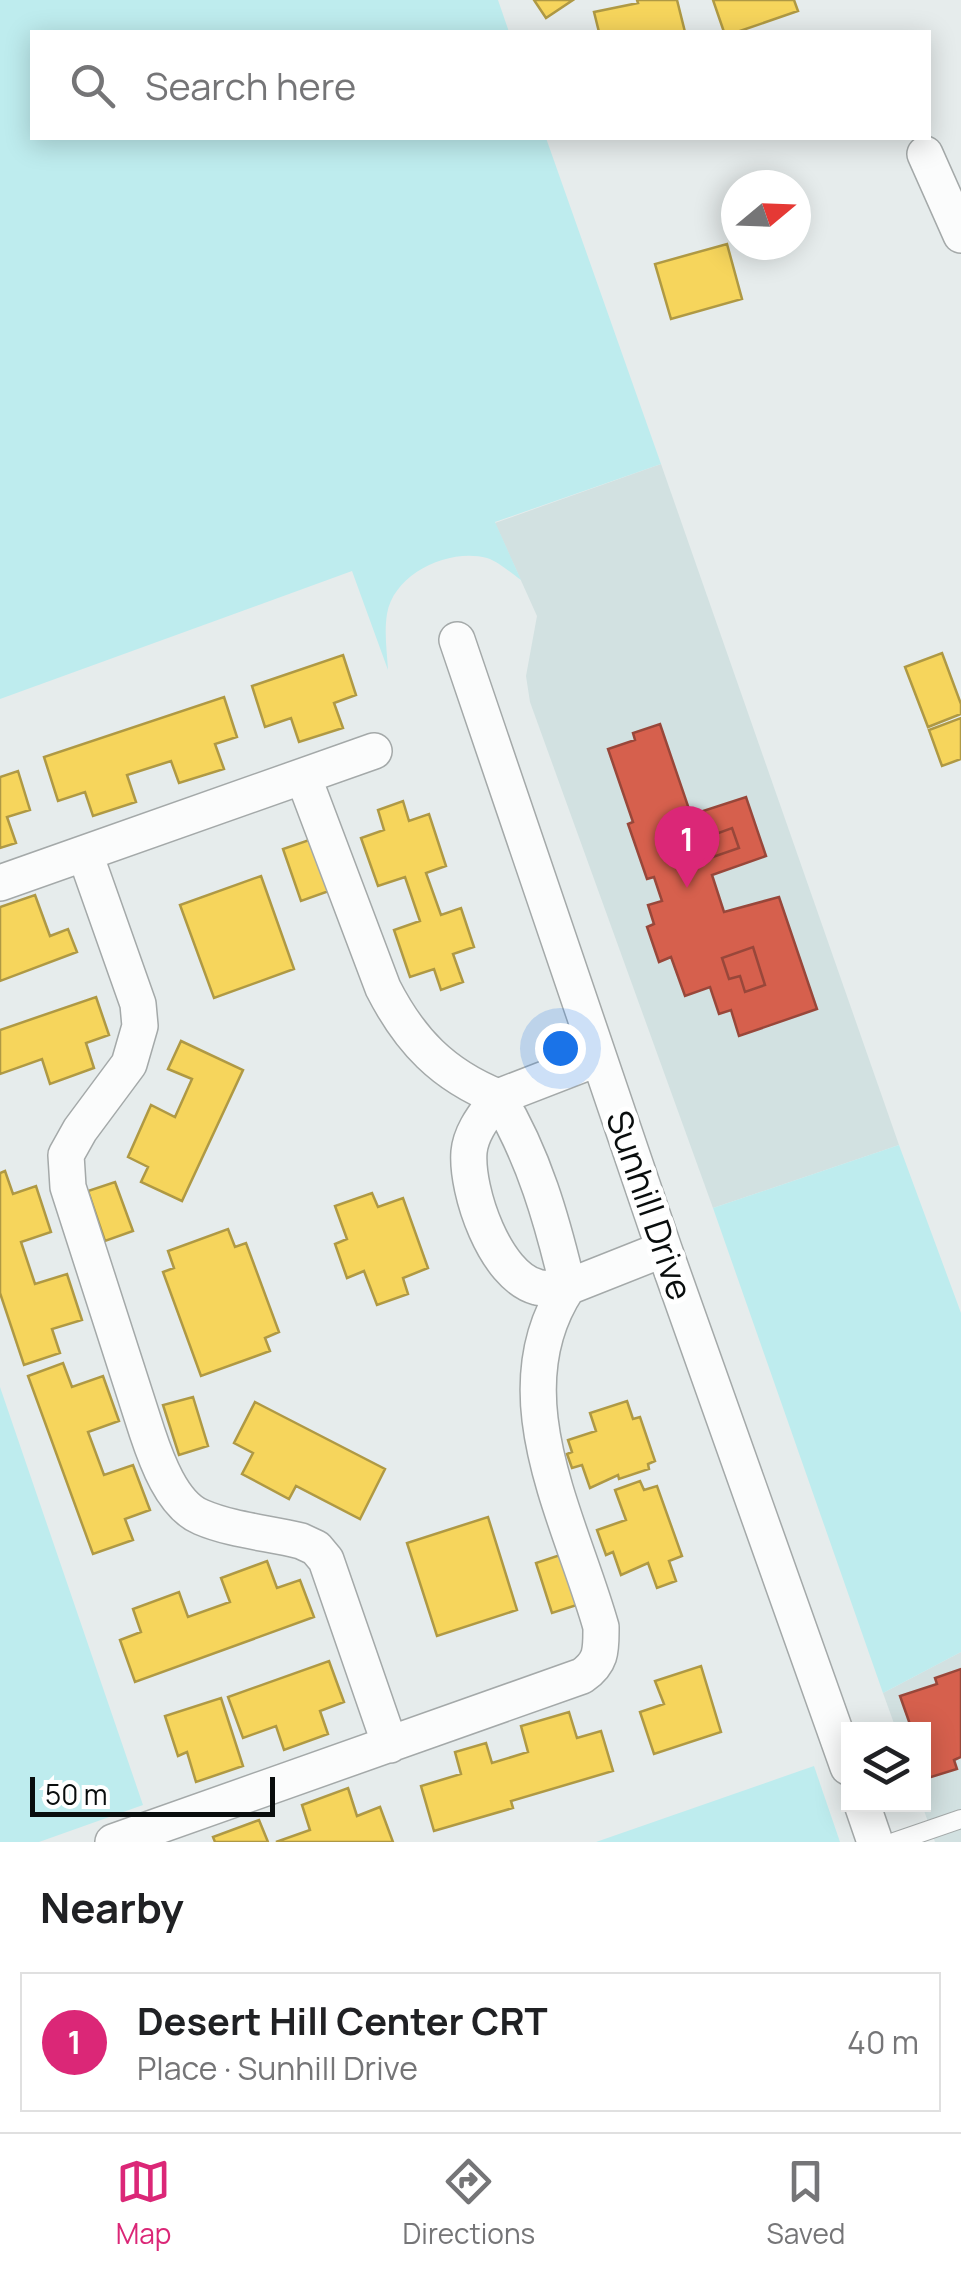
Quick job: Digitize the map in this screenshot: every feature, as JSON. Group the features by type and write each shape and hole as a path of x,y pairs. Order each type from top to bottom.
{"street":[{"path":"924,154 961,235"},
{"name":"Sunhill Drive","path":"458,640 664,1249 841,1747"},
{"path":"0,883 374,750"},
{"path":"113,1842 582,1676 596,1666 601,1656 601,1627 538,1424 541,1355 559,1300 568,1287 550,1214 518,1130 498,1097 466,1084 418,1044 398,1016 383,988 303,776"},
{"path":"84,854 138,1004 140,1026 129,1064 66,1155 68,1187 152,1446 181,1500 199,1517 301,1541 316,1548 326,1560 390,1745"},
{"path":"599,1058 498,1097 482,1118 471,1144 470,1172 477,1205 499,1258 516,1276 537,1287 568,1287 664,1249"},
{"path":"865,1812 876,1842"}],"lane":[{"path":"894,1842 961,1819"}],"shaded area":[{"path":"0,0 498,0 508,30 30,30 30,140 547,140 661,464 495,522 521,580 487,558 472,556 441,561 412,576 392,599 387,614 388,670 352,571 0,699"},
{"path":"661,464 899,1145 713,1208 530,702 526,676 537,616 495,523"},
{"path":"899,1145 961,1313 961,1652 883,1693 713,1208"},
{"path":"0,1387 143,1805 39,1842 0,1842"},
{"path":"961,1652 961,1842 935,1842 924,1812 931,1812 931,1722 893,1722 883,1693"},
{"path":"814,1766 840,1842 596,1842"}],"building: Homes":[{"path":"534,0 573,0 546,18"},
{"path":"637,0 677,0 684,30 598,30 594,12 638,3"},
{"path":"713,0 794,0 798,11 743,30 723,30"},
{"path":"721,246 721,260 731,260 742,299 671,319 655,264"},
{"path":"942,653 961,714 928,727 905,667"},
{"path":"343,655 356,695 334,703 343,728 299,742 291,718 265,727 252,686"},
{"path":"224,697 237,737 215,744 224,769 179,783 171,761 127,775 136,802 93,816 85,792 58,801 44,757"},
{"path":"961,718 961,759 942,766 929,730"},
{"path":"18,771 30,810 7,817 16,843 0,848 0,777"},
{"path":"403,801 409,821 429,814 446,866 426,873 441,915 461,908 474,947 453,954 463,982 441,990 434,969 410,977 394,930 420,921 405,877 378,886 361,838 384,830 378,810"},
{"path":"312,839 329,891 301,901 283,849"},
{"path":"261,876 294,969 214,998 180,905"},
{"path":"35,895 50,936 68,929 77,952 0,981 0,907"},
{"path":"96,997 109,1035 86,1043 94,1068 50,1084 42,1059 0,1074 0,1030"},
{"path":"181,1041 243,1070 182,1201 141,1182 148,1167 128,1157 151,1105 175,1117 192,1079 168,1069"},
{"path":"5,1171 13,1194 36,1186 51,1232 21,1242 35,1284 67,1274 82,1320 52,1329 60,1353 24,1365 0,1293 0,1173"},
{"path":"115,1182 133,1231 105,1241 88,1191"},
{"path":"372,1193 378,1207 403,1198 428,1268 403,1278 408,1294 377,1305 364,1271 347,1278 335,1244 347,1239 335,1206"},
{"path":"228,1229 235,1247 246,1243 279,1332 265,1338 270,1351 201,1376 163,1272 174,1268 168,1251"},
{"path":"63,1363 72,1387 103,1376 119,1421 88,1432 104,1475 133,1465 150,1510 125,1519 133,1540 93,1554 28,1376"},
{"path":"193,1397 208,1446 179,1455 163,1405"},
{"path":"627,1401 633,1419 640,1417 655,1461 648,1464 649,1469 619,1479 618,1475 590,1488 582,1465 572,1468 568,1440 596,1431 590,1413"},
{"path":"255,1402 385,1469 360,1519 296,1486 289,1499 242,1474 253,1453 234,1443"},
{"path":"640,1481 644,1490 657,1486 682,1556 669,1561 676,1581 657,1588 648,1563 621,1575 613,1552 606,1555 597,1530 626,1520 615,1490"},
{"path":"488,1517 517,1610 437,1636 407,1543"},
{"path":"563,1554 580,1604 552,1613 536,1563"},
{"path":"267,1561 277,1588 300,1580 314,1617 135,1682 120,1640 141,1632 133,1609 179,1592 188,1617 230,1602 221,1578"},
{"path":"329,1661 344,1702 320,1711 328,1734 284,1750 276,1726 243,1738 228,1697"},
{"path":"701,1666 721,1732 654,1754 640,1712 664,1704 655,1681"},
{"path":"221,1698 243,1766 196,1782 187,1752 178,1756 165,1716"},
{"path":"569,1712 577,1738 601,1731 613,1771 511,1801 513,1808 434,1831 421,1786 461,1774 455,1752 486,1743 492,1763 528,1752 521,1726"},
{"path":"348,1788 357,1816 380,1807 393,1842 276,1842 310,1830 302,1805"},
{"path":"259,1820 268,1842 215,1842 213,1837"}],"building: Shops":[{"path":"660,724 691,815 746,797 766,856 712,875 724,912 779,897 817,1009 739,1036 731,1010 719,1014 710,987 685,996 671,957 659,962 647,927 654,924 648,905 662,901 654,877 647,879 608,749 635,740 633,733","holes":["732,828 739,848 687,866 680,847","753,947 765,985 745,992 740,976 729,979 722,958"]},
{"path":"732,828 739,848 687,866 680,847"},
{"path":"753,947 765,985 745,992 740,976 729,979 722,958"},
{"path":"961,1669 961,1757 954,1760 957,1769 931,1777 931,1722 909,1722 900,1696 937,1684 935,1678"}],"place":[{"name":"Desert Hill Center CRT","path":"687,888"}]}
